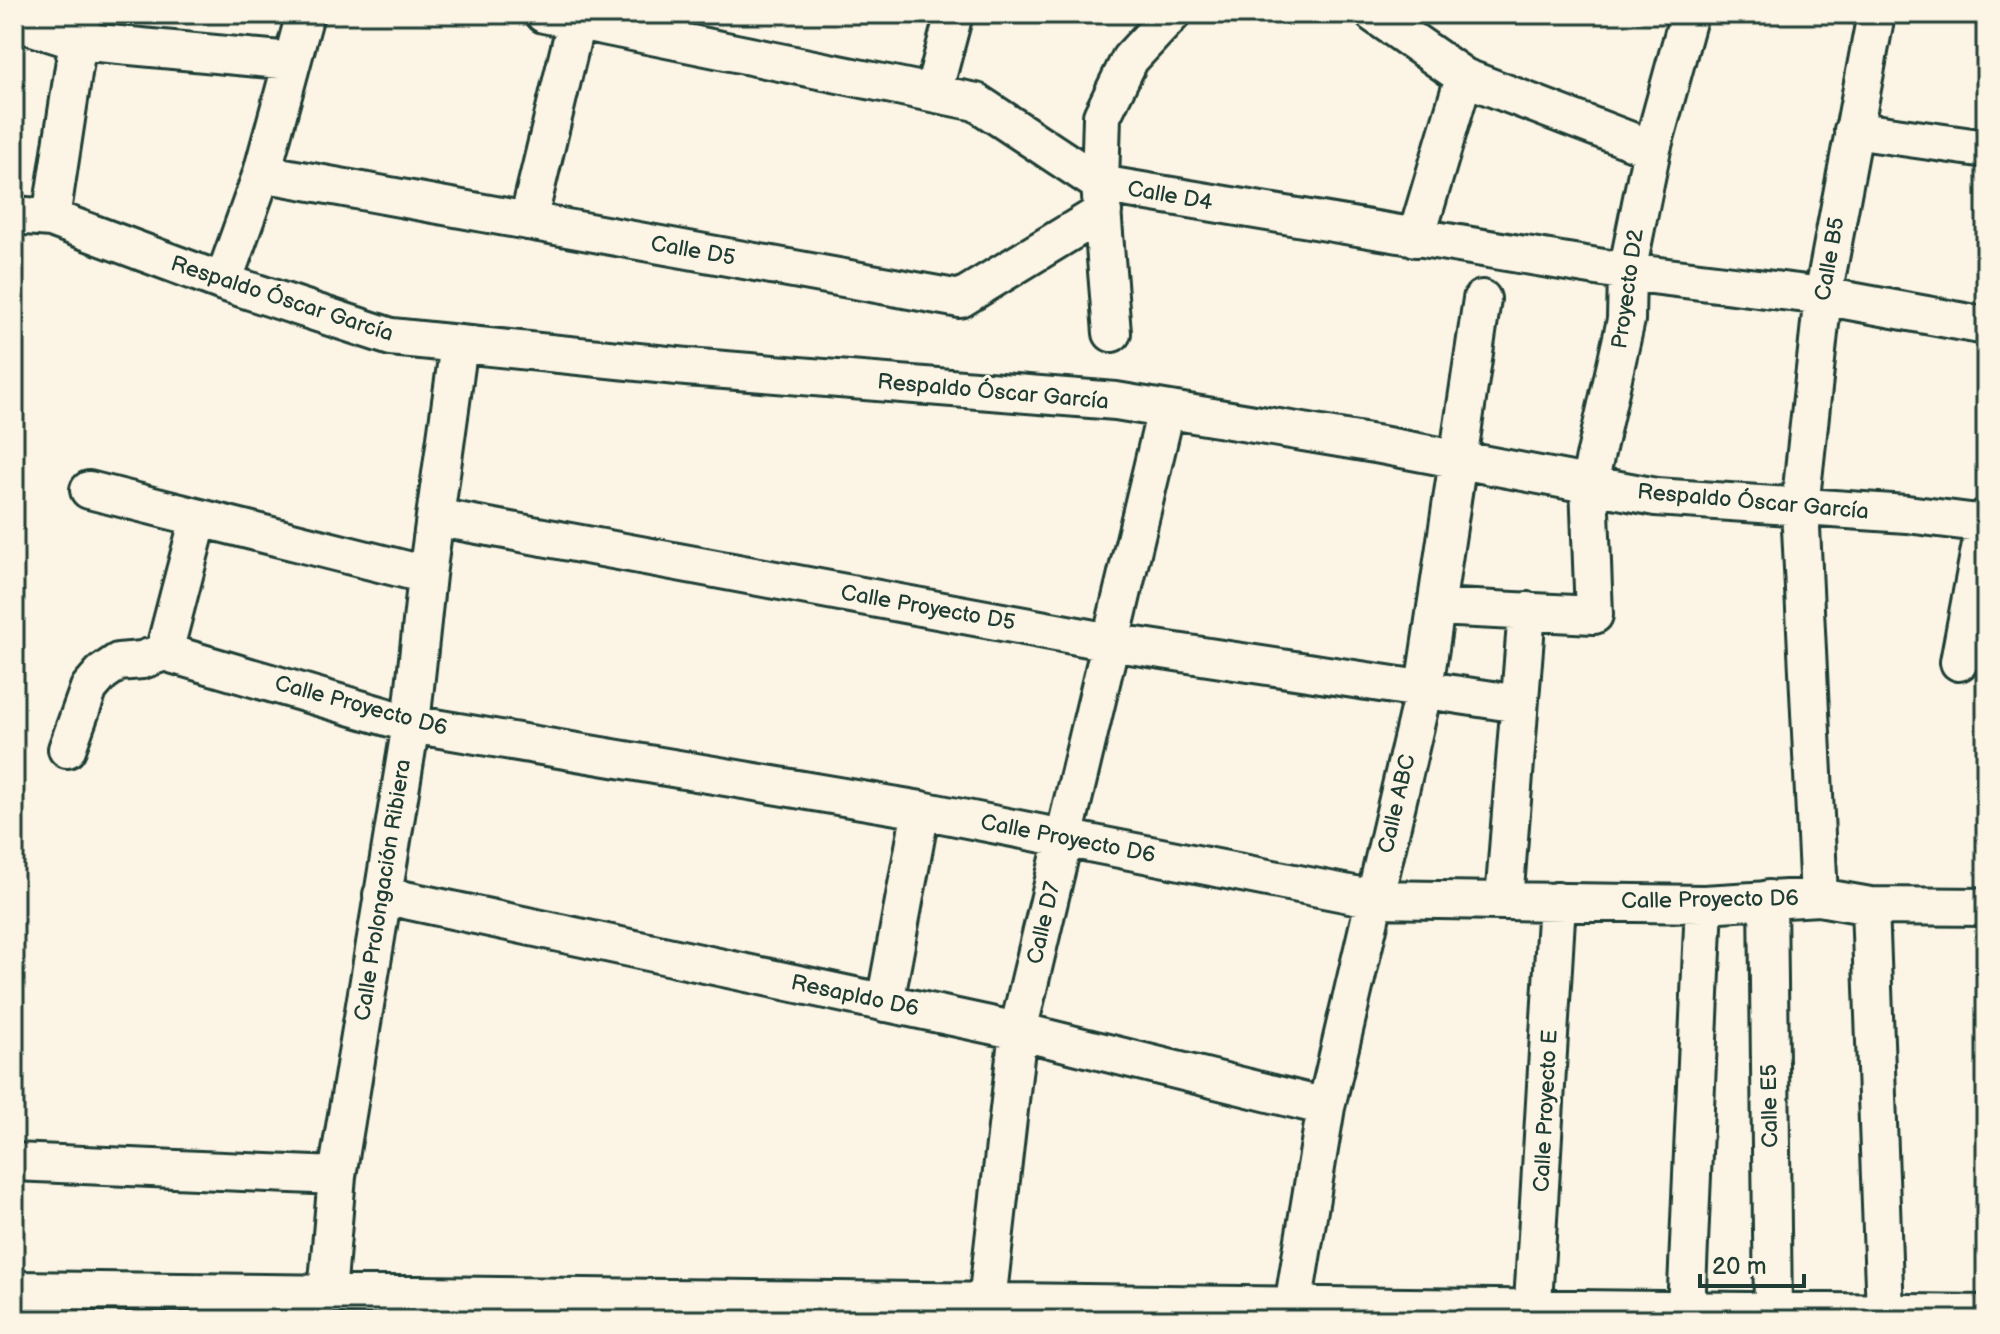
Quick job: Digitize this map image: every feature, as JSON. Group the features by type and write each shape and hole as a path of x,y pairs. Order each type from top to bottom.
{"street":[{"path":"223,282 262,173 305,14"},
{"path":"933,93 954,14"},
{"path":"1112,333 1101,198 1102,116 1130,59 1172,14"},
{"path":"1374,14 1464,77 1652,149"},
{"name":"Proyecto D2","path":"1527,611 1594,615 1589,484 1626,320 1627,272 1652,149 1689,14"},
{"name":"Calle B5","path":"1819,897 1800,507 1823,296 1876,14"},
{"path":"528,221 566,16"},
{"name":"Calle D4","path":"566,16 976,102 1101,198 1416,238 1627,272 1823,296"},
{"path":"14,21 80,27 291,61"},
{"path":"51,218 80,27"},
{"path":"1416,238 1464,77"},
{"path":"1853,130 1986,149"},
{"name":"Calle D5","path":"262,173 960,299 1101,198"},
{"name":"Respaldo Óscar García","path":"14,215 51,218 223,282 391,337 687,367 1116,401 1656,497 1986,522"},
{"path":"1823,296 1986,326"},
{"name":"Calle ABC","path":"1293,1306 1326,1107 1424,688 1482,299"},
{"name":"Calle Prolongación Ribiera","path":"327,1294 337,1176 411,724 427,575 459,344"},
{"name":"Calle D7","path":"987,1302 1018,1031 1166,410"},
{"path":"89,490 427,575"},
{"name":"Calle Proyecto D5","path":"435,517 1110,642 1519,704"},
{"path":"67,749 89,688 102,673 118,662 142,660 164,652 199,518"},
{"path":"1959,662 1986,522"},
{"path":"1436,607 1527,611 1504,901"},
{"name":"Calle Proyecto D6","path":"164,652 411,724 921,810 1375,899 1704,904 1819,897 1870,906 1986,907"},
{"path":"885,1003 921,810"},
{"name":"Resapldo D6","path":"382,895 1018,1031 1326,1107"},
{"name":"Calle E5","path":"1768,899 1773,1312"},
{"name":"Calle Proyecto E","path":"1534,1314 1557,901"},
{"path":"1686,1311 1704,904"},
{"path":"1870,906 1885,1313"},
{"path":"14,1162 337,1176"},
{"path":"14,1290 327,1294 559,1308 987,1302 1293,1306 1534,1314 1638,1315 1686,1311 1986,1314"}]}
